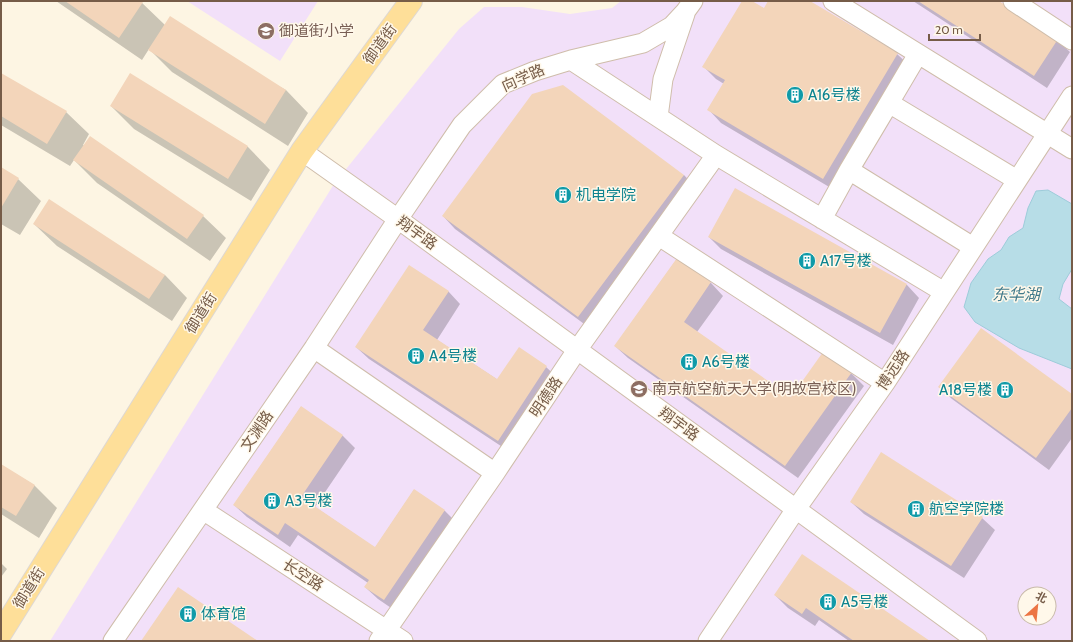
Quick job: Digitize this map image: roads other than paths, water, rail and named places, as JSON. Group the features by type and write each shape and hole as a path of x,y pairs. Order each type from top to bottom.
{"main road":[{"name":"御道街","path":"1,633 302,151 411,1"}],"lane":[{"path":"1013,1 1072,40"},
{"path":"844,4 918,54 1072,149"},
{"path":"658,117 663,79 689,7"},
{"name":"向学路","path":"398,218 462,125 503,84 535,71 571,60 643,43 672,26 689,7"},
{"path":"822,218 918,54"},
{"path":"571,60 716,155 944,292"},
{"name":"博远路","path":"708,641 796,509 885,383 1072,96"},
{"path":"889,102 1017,180"},
{"name":"翔宇路","path":"302,151 398,218 978,641"},
{"name":"明德路","path":"383,635 495,473 577,350 716,155"},
{"path":"849,170 973,247"},
{"name":"文渊路","path":"113,641 314,348 398,218"},
{"path":"659,236 885,383"},
{"path":"314,348 495,473"},
{"name":"长空路","path":"203,510 383,635 403,641"}],"water":[{"name":"东华湖","path":"1048,190 1072,204 1072,269 1063,284 1059,299 1072,309 1072,369 1019,348 975,322 964,307 971,283 988,259 1001,250 1009,237 1023,228 1028,208 1036,191"}],"place":[{"name":"御道街小学","path":"266,31"},
{"name":"A16号楼","path":"795,95"},
{"name":"机电学院","path":"563,195"},
{"name":"A17号楼","path":"807,261"},
{"name":"A4号楼","path":"416,356"},
{"name":"A6号楼","path":"689,362"},
{"name":"南京航空航天大学(明故宫校区)","path":"639,389"},
{"name":"A18号楼","path":"1005,390"},
{"name":"A3号楼","path":"272,501"},
{"name":"航空学院楼","path":"916,509"},
{"name":"A5号楼","path":"828,602"},
{"name":"体育馆","path":"188,614"}]}
